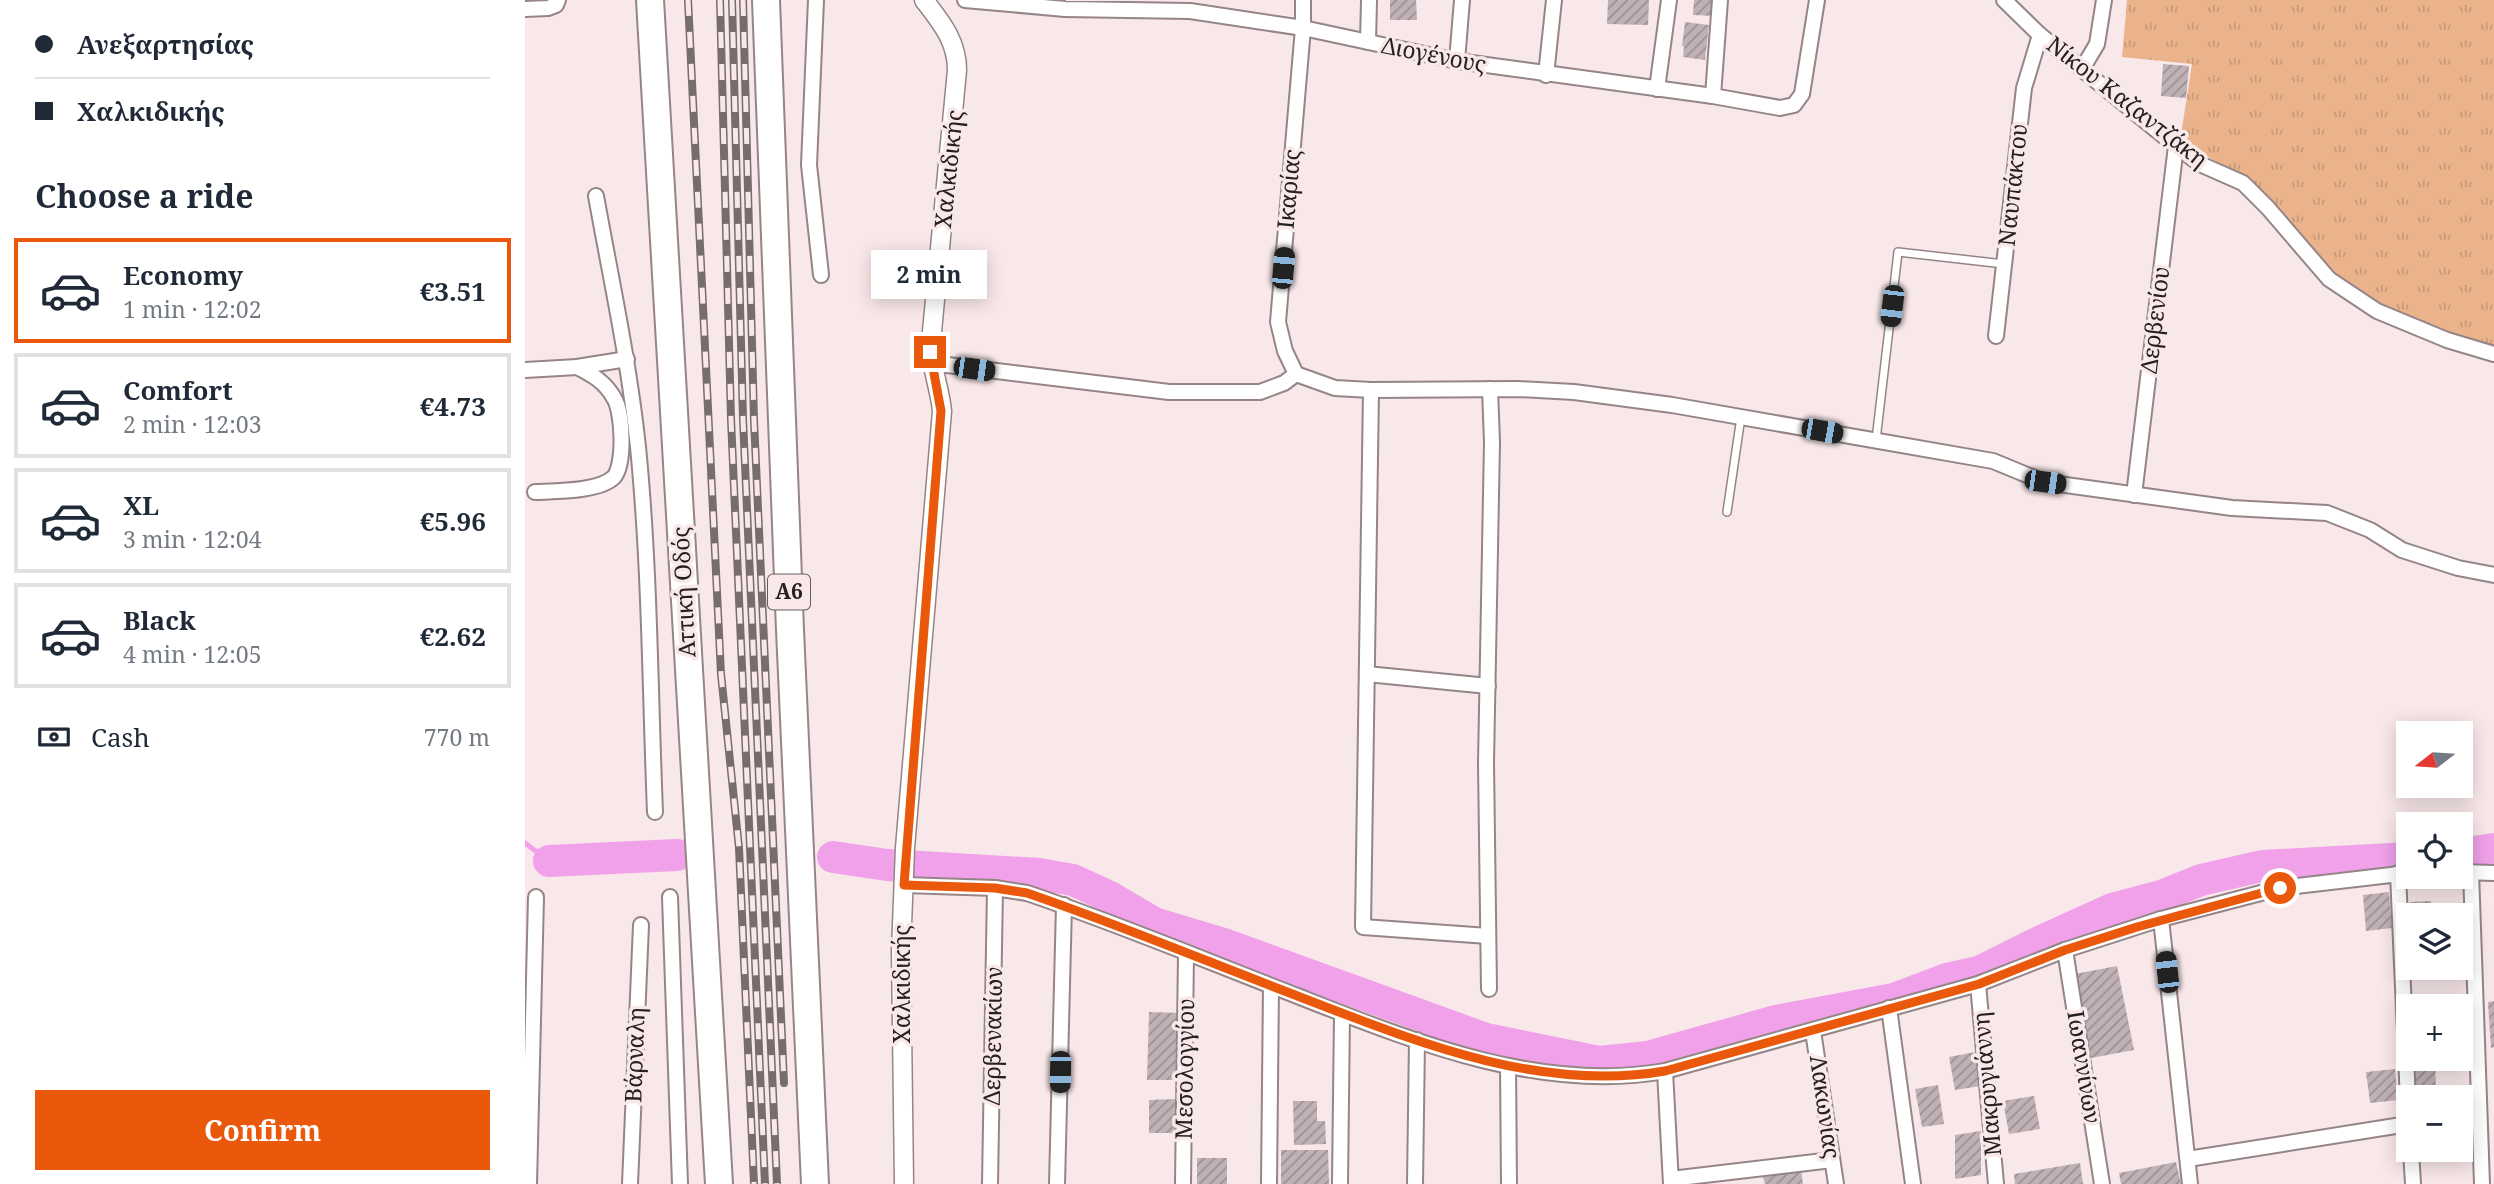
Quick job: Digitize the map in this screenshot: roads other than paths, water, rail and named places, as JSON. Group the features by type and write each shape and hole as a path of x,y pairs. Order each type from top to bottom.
{"highway":[{"name":"Αττική Οδός","path":"650,0 719,1184"},
{"name":"Α6","path":"766,0 815,1184"}],"street":[{"path":"525,9 548,8 557,5 558,0"},
{"path":"816,0 809,164 821,275"},
{"name":"Χαλκιδικής","path":"904,1184 901,951 905,848 941,411 939,390 931,363 931,333 956,98 957,58 949,34 923,0"},
{"name":"Διογένους","path":"965,0 1065,5 1190,6 1457,61 1713,96 1780,108 1794,105 1802,94 1817,0"},
{"name":"Ικαρίας","path":"1296,374 1285,351 1278,322 1303,28 1303,0"},
{"path":"1368,42 1369,0"},
{"path":"1457,61 1462,0"},
{"path":"1546,75 1554,0"},
{"path":"1657,89 1669,0"},
{"path":"1713,96 1720,0"},
{"name":"Νίκου Καζαντζάκη","path":"2004,0 2040,35 2176,146 2200,164 2243,183 2329,279 2377,311 2447,340 2494,354"},
{"path":"2082,69 2097,44 2104,0"},
{"name":"Ναυπάκτου","path":"1997,336 2024,88 2040,35"},
{"name":"Δερβενίου","path":"2134,495 2176,146"},
{"path":"596,196 627,359 638,448 646,561 655,812"},
{"path":"525,370 577,367 627,359"},
{"path":"931,363 1169,392 1260,392 1284,383 1296,374 1335,388 1490,389 1574,393 1741,417 1993,461 2045,482 2232,508 2327,513 2370,530 2402,550 2458,568 2494,575"},
{"path":"534,492 604,484 615,475 621,454 621,426 616,400 599,378 577,367"},
{"path":"1489,989 1490,389"},
{"path":"1371,390 1363,927 1488,936"},
{"path":"1367,674 1488,686"},
{"path":"2473,872 2494,873"},
{"path":"904,879 1027,893 1342,1014 1417,1040 1508,1066 1593,1077 1665,1071 1813,1031 1979,984 2065,950 2161,919 2280,888 2396,874"},
{"name":"Δερβενακίων","path":"990,1184 995,888"},
{"path":"2403,889 2408,1085"},
{"path":"2467,889 2482,1184"},
{"path":"529,1184 536,897"},
{"path":"670,897 680,1184"},
{"path":"1057,1184 1063,905"},
{"path":"2161,919 2190,1184"},
{"name":"Βάρναλη","path":"630,1184 641,925"},
{"name":"Ιωαννίνων","path":"2065,950 2102,1184"},
{"name":"Μεσολογγίου","path":"1182,1184 1187,954"},
{"name":"Μακρυγιάννη","path":"1979,984 1996,1184"},
{"path":"1269,1184 1271,986"},
{"path":"1889,1009 1913,1184"},
{"path":"1340,1184 1342,1014"},
{"name":"Λακωνίας","path":"1813,1031 1836,1184"},
{"path":"1415,1184 1417,1040"},
{"path":"1508,1066 1509,1184"},
{"path":"1665,1071 1671,1182 1832,1160"},
{"path":"2187,1158 2396,1126"},
{"path":"2412,1162 2413,1184"}],"lane":[{"path":"1876,440 1898,251 2004,264"},
{"path":"1727,512 1741,417"}],"waterway":[{"path":"525,843 549,861"},
{"path":"2473,852 2494,849"},
{"path":"549,861 677,855"},
{"path":"833,857 887,865 1039,874 1073,880 1110,897 1154,923 1224,944 1486,1039 1599,1062 1648,1057 1776,1021 1894,999 1947,979 1979,972 2112,909 2161,896 2201,880 2262,866 2396,859"}],"railway":[{"path":"688,0 721,674 739,848 754,1184"},
{"path":"720,0 731,419 765,1184"},
{"path":"732,0 743,419 777,1184"},
{"path":"743,0 754,420 784,1083"}]}
